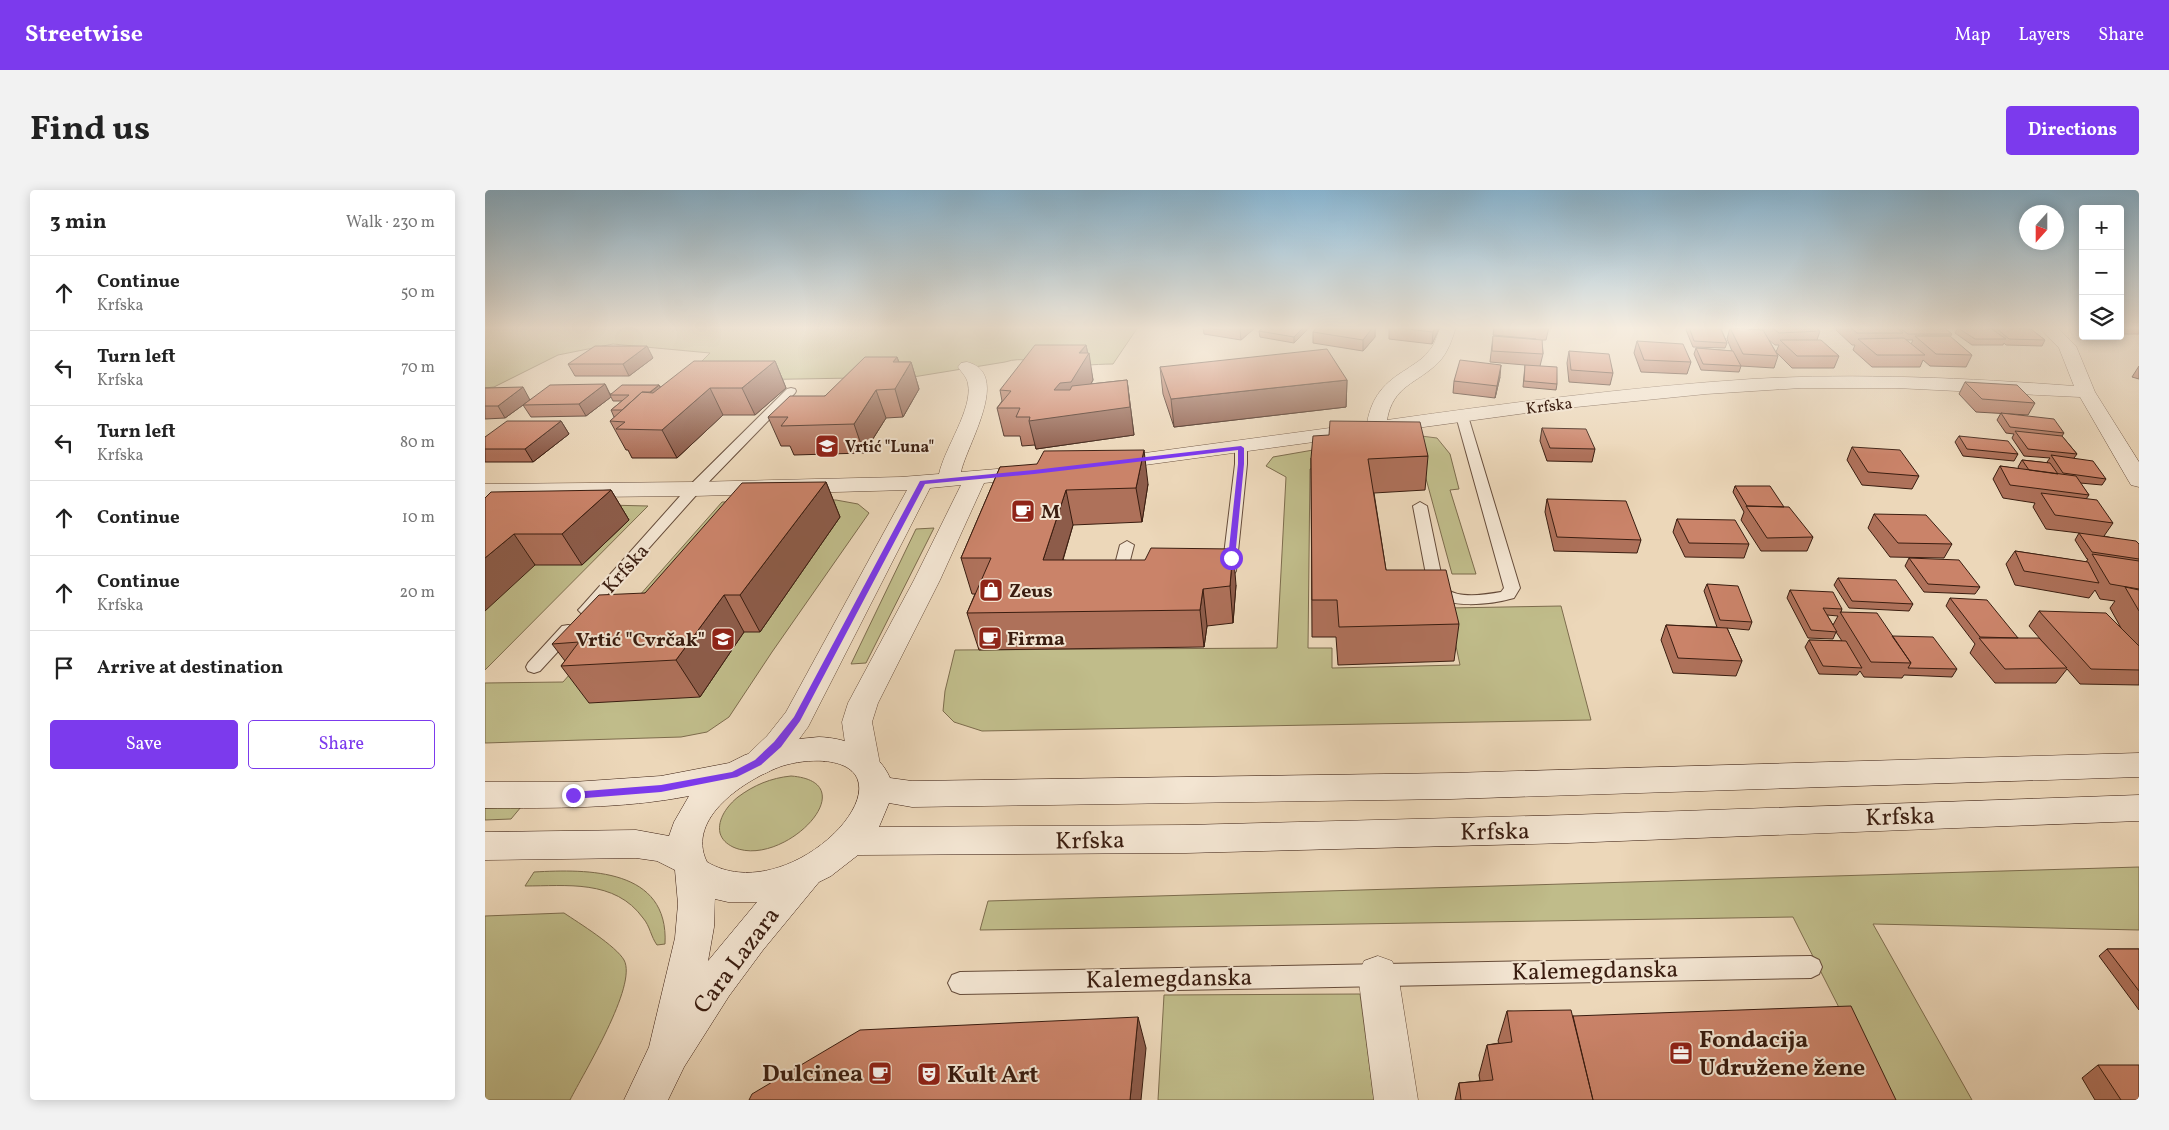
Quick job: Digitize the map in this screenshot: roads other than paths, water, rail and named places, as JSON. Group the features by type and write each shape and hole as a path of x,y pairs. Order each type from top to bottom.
{"street":[{"path":"485,846 636,844 662,848 690,865 709,882 728,888 754,888 777,884 809,871 831,858 851,841 865,824 874,806 870,776 857,722 863,703 927,580 962,478 953,459 977,404 978,385 975,376 969,369"},
{"path":"1376,427 1382,400 1401,379 1419,369"},
{"path":"2077,369 2086,392 2139,480"},
{"name":"Krfska","path":"1091,466 1241,448 1376,427 1643,394 1777,384 1900,383 2086,392"},
{"path":"485,491 694,489 922,482 1053,470"},
{"path":"690,865 684,842 689,826 699,808 711,794 777,744 797,719 922,482"},
{"path":"485,795 573,795 661,789 746,769 796,751 817,749 836,750 870,776"},
{"name":"Krfska","path":"870,776 912,794 1451,786 2139,765"},
{"name":"Krfska","path":"851,841 1186,839 1568,829 2139,808"},
{"name":"Cara Lazara","path":"669,1052 696,922 690,865"},
{"name":"Cara Lazara","path":"646,1100 669,1052 722,974 775,907 809,871"},
{"path":"1379,974 1396,1100"}],"lane":[{"name":"Krfska","path":"534,667 694,489 791,390"},
{"path":"1420,506 1435,586 1441,594 1456,598 1497,598 1509,595 1512,588 1462,416"},
{"path":"1214,579 1221,578 1230,570 1241,448"},
{"path":"1127,545 1120,572 1123,579 1134,581"},
{"name":"Kalemegdanska","path":"960,983 1811,967"}],"place":[{"name":"Vrtić \"Luna\"","path":"827,446"},
{"name":"M","path":"1023,511"},
{"name":"Zeus","path":"991,590"},
{"name":"Firma","path":"990,638"},
{"name":"Vrtić \"Cvrčak\"","path":"723,639"},
{"name":"Fondacija Udružene žene","path":"1681,1053"},
{"name":"Dulcinea","path":"880,1073"},
{"name":"Kult Art","path":"929,1074"}]}
